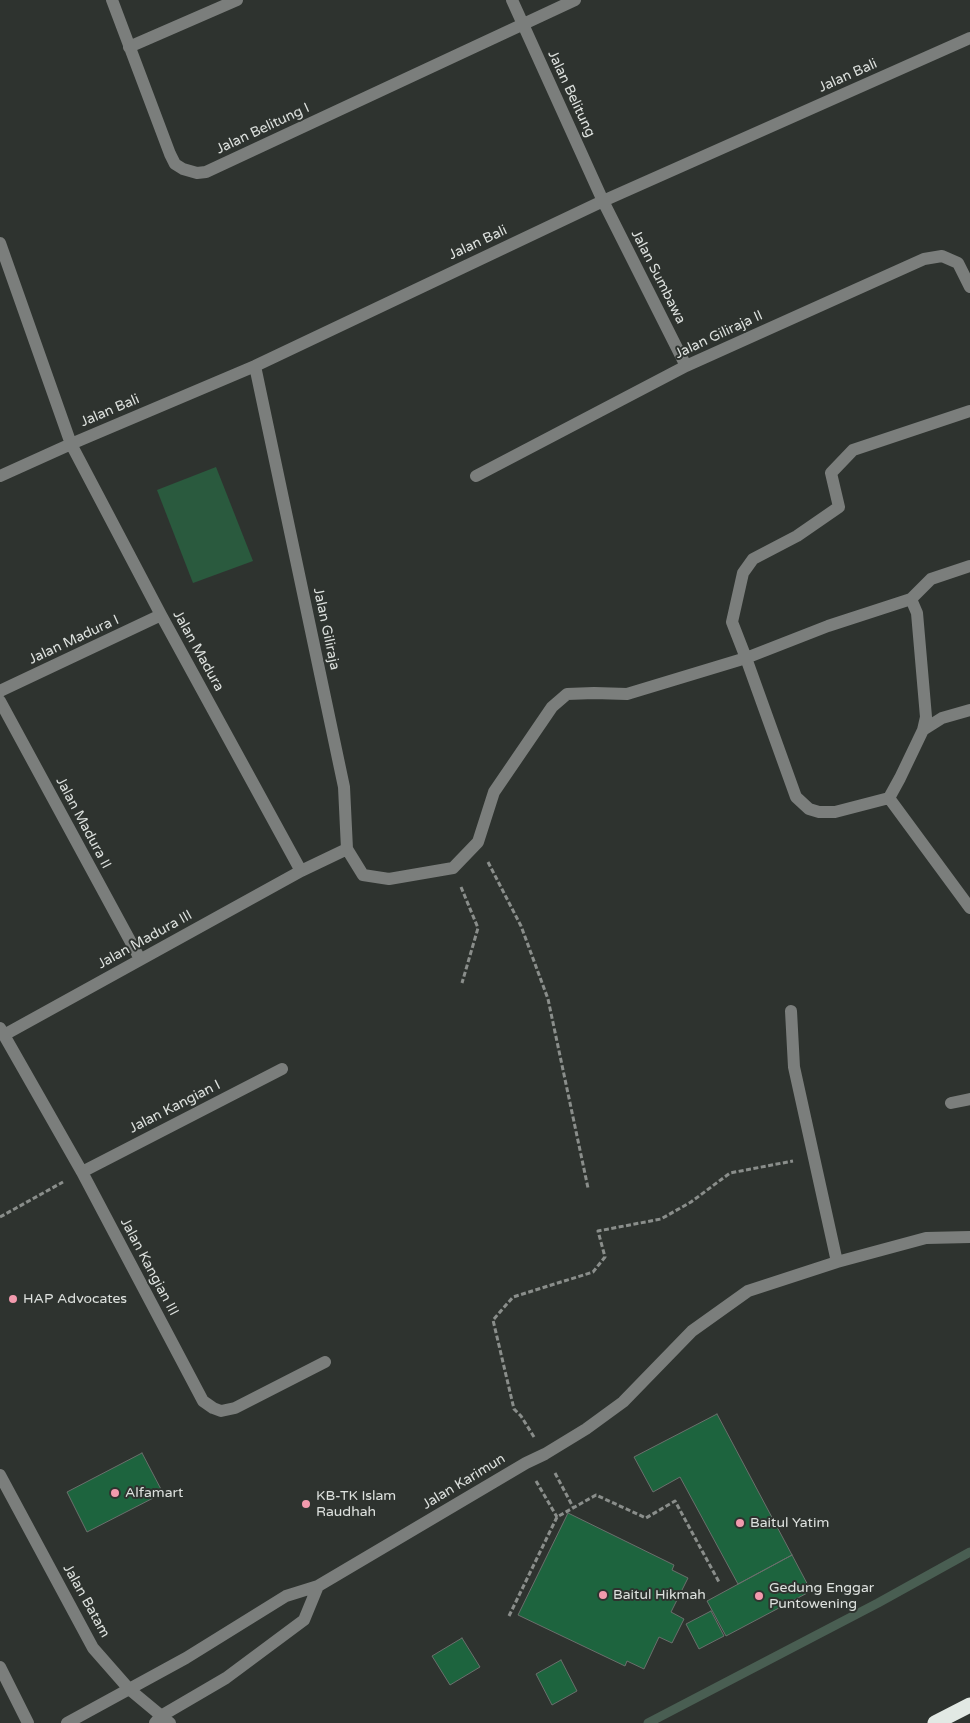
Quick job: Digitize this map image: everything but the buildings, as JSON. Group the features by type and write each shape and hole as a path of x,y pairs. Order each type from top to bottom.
{"highway":[{"path":"935,1723 970,1705"}],"street":[{"name":"Jalan Belitung I","path":"112,0 175,164 196,173 206,172 575,0"},
{"path":"129,47 236,0"},
{"name":"Jalan Belitung","path":"512,0 603,201"},
{"name":"Jalan Bali","path":"0,476 255,366 603,201 970,38"},
{"name":"Jalan Sumbawa","path":"603,201 686,366"},
{"name":"Jalan Madura","path":"0,243 71,444 161,615 301,872"},
{"name":"Jalan Giliraja II","path":"476,476 686,366 924,259 942,256 958,263 970,287"},
{"name":"Jalan Giliraja","path":"255,366 344,787 347,849"},
{"path":"911,599 917,613 926,717 922,730 889,798 835,812 819,812 809,809 796,797 732,622 743,573 753,558 797,536 839,507 832,473 853,450 970,412"},
{"path":"301,872 347,849 362,875 389,879 453,868 478,842 494,792 552,707 567,694 627,694 746,658 828,626 911,599 931,579 970,566"},
{"name":"Jalan Madura I","path":"0,692 161,615"},
{"name":"Jalan Madura II","path":"0,701 140,959"},
{"path":"922,730 942,718 970,710"},
{"path":"889,798 970,908"},
{"name":"Jalan Madura III","path":"2,1032 301,872"},
{"path":"791,1011 794,1067 837,1262"},
{"name":"Jalan Kangian III","path":"2,1032 82,1172 203,1401 221,1411 235,1408 325,1362"},
{"name":"Jalan Kangian I","path":"82,1172 282,1069"},
{"path":"951,1103 970,1099"},
{"name":"Jalan Karimun","path":"67,1723 186,1658 286,1596 318,1586 586,1429 623,1402 692,1331 748,1291 837,1262 926,1238 970,1237"},
{"name":"Jalan Batam","path":"0,1475 94,1648 128,1689 162,1721"},
{"path":"162,1721 226,1678 304,1620 318,1586"},
{"path":"0,1667 28,1723"}],"path":[{"path":"478,842 522,926 548,999 588,1188"},
{"path":"453,868 478,928 462,983"},
{"path":"545,1454 521,1416 514,1409 494,1320 513,1297 593,1272 605,1257 598,1231 661,1218 691,1202 730,1173 814,1157"},
{"path":"0,1216 82,1172"},
{"path":"564,1491 573,1506"},
{"path":"510,1616 557,1517 596,1494 646,1518 676,1501 718,1582"},
{"path":"547,1500 557,1517"}],"green space":[{"path":"216,467 253,561 193,583 157,490"}],"waterway":[{"path":"648,1723 878,1603 970,1552"}],"place":[{"name":"HAP Advocates","path":"13,1299"},
{"name":"Alfamart","path":"115,1493"},
{"name":"KB-TK Islam Raudhah","path":"306,1504"},
{"name":"Baitul Yatim","path":"740,1523"},
{"name":"Baitul Hikmah","path":"603,1595"},
{"name":"Gedung Enggar Puntowening","path":"759,1596"}]}
